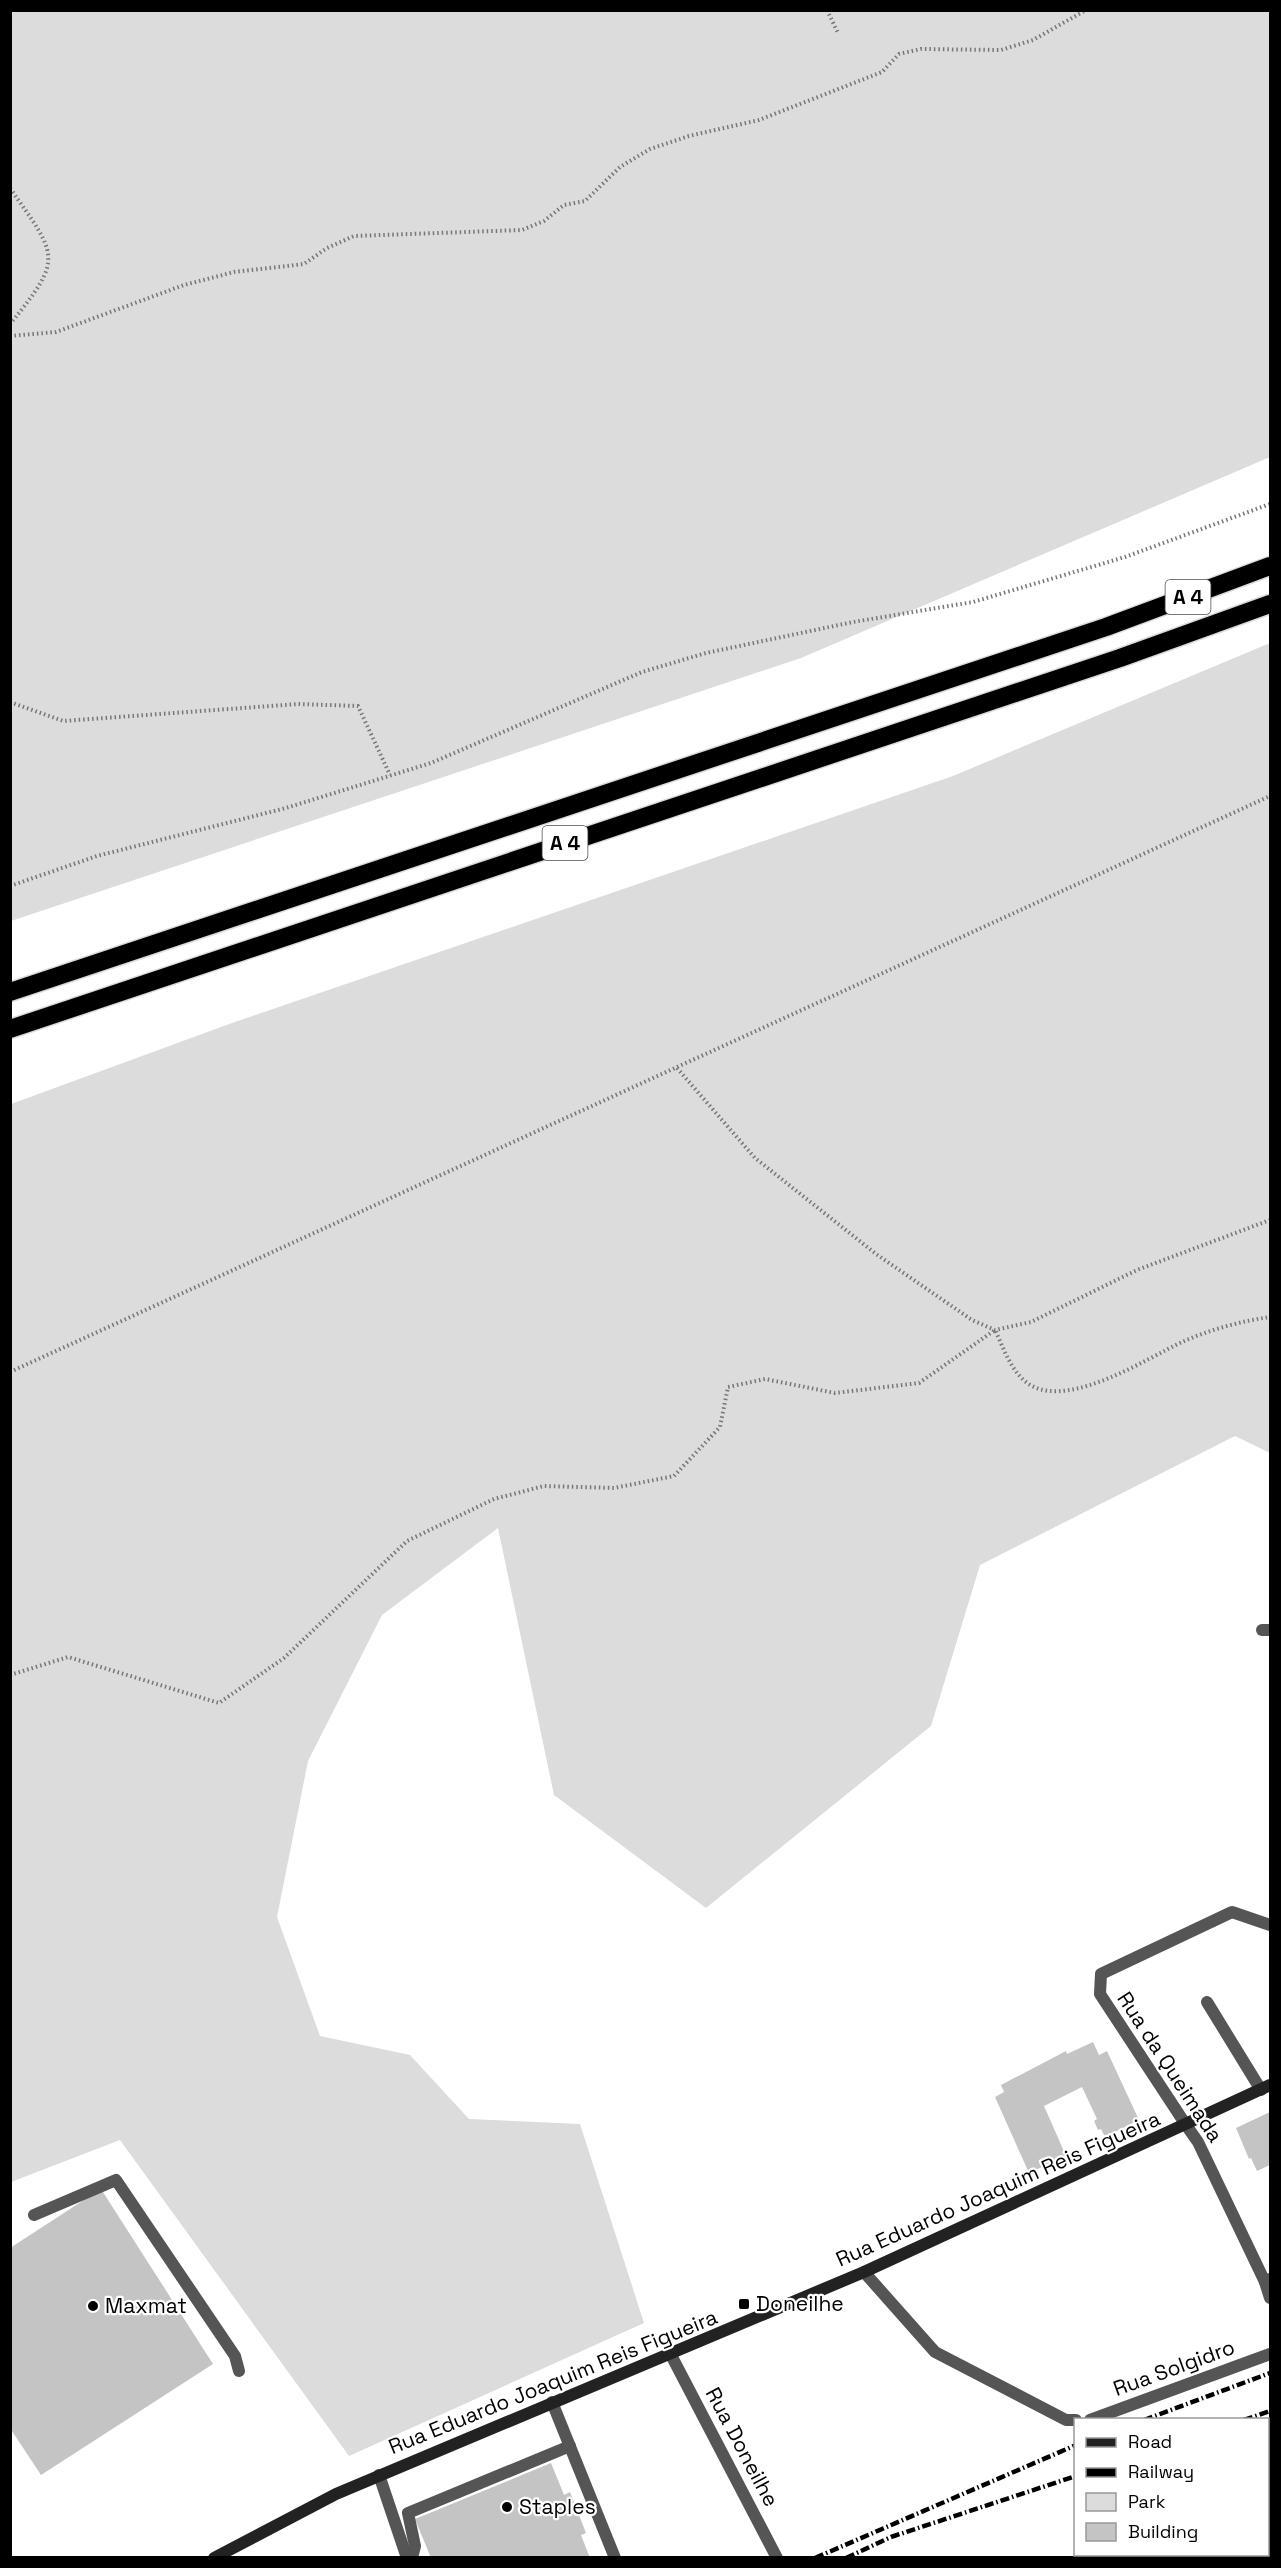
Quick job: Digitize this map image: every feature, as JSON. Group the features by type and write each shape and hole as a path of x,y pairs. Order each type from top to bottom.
{"highway":[{"name":"A 4","path":"10,992 1106,627 1270,566"},
{"name":"A 4","path":"10,1029 1098,666 1270,604"}],"main road":[{"name":"Rua Eduardo Joaquim Reis Figueira","path":"214,2558 336,2494 864,2272 1266,2088"}],"street":[{"name":"Rua da Queimada","path":"1268,2280 1198,2142 1100,1994 1101,1974 1232,1912 1270,1925"},
{"path":"1207,2002 1266,2088"},
{"path":"34,2215 116,2180 235,2356 239,2371"},
{"path":"864,2272 936,2352 1071,2420"},
{"path":"1268,2280 1270,2298"},
{"name":"Rua Solgidro","path":"1095,2418 1270,2354"},
{"name":"Rua Doneilhe","path":"671,2355 777,2558"},
{"path":"552,2402 615,2558"},
{"path":"412,2558 415,2546 408,2513 570,2446"},
{"path":"379,2475 407,2558"}],"path":[{"path":"827,10 838,33"},
{"path":"10,336 56,332 184,285 234,272 304,264 327,248 354,236 522,230 544,221 564,206 585,201 620,167 650,149 689,136 759,120 882,72 899,54 921,49 1001,50 1033,40 1086,10"},
{"path":"10,188 45,238 50,261 41,287 10,324"},
{"path":"10,886 97,856 286,808 431,763 642,672 729,648 853,622 972,602 1125,557 1270,504"},
{"path":"10,702 63,721 298,704 358,705 390,775"},
{"path":"10,1372 1270,796"},
{"path":"677,1068 755,1158 876,1254 972,1320 995,1330 1016,1372 1033,1386 1055,1390 1093,1386 1185,1341 1228,1326 1270,1317"},
{"path":"10,1675 68,1657 219,1703 284,1658 407,1541 494,1499 544,1486 614,1488 674,1476 720,1427 728,1387 765,1379 835,1393 919,1383 995,1330 1031,1322 1137,1270 1270,1220"}],"green space":[{"path":"10,11 1270,11 1270,457 801,658 11,921"},
{"path":"1270,643 1270,1453 1235,1436 980,1565 931,1726 706,1908 554,1795 498,1528 382,1615 308,1761 277,1917 320,2036 410,2055 469,2119 580,2124 644,2323 349,2456 120,2140 11,2182 11,1104 232,1023 953,776"}],"building":[{"path":"1093,2042 1099,2055 1107,2051 1139,2120 1105,2137 1101,2129 1098,2130 1094,2121 1097,2119 1082,2087 1044,2106 1066,2156 1029,2173 995,2097 1004,2092 1001,2085 1066,2051 1067,2054"},
{"path":"1270,2112 1270,2165 1257,2171 1251,2158 1249,2159 1236,2128"},
{"name":"Maxmat","path":"101,2189 213,2364 41,2475 10,2428 10,2248"},
{"name":"Staples","path":"551,2463 564,2495 570,2492 586,2533 581,2535 590,2558 431,2558 415,2519"}],"railway":[{"path":"1149,2418 1270,2373"},
{"path":"1250,2418 1270,2411"},
{"path":"815,2558 1074,2446"},
{"path":"846,2558 891,2537 1074,2477"}],"place":[{"name":"Doneilhe","path":"744,2304"},
{"name":"Maxmat","path":"93,2306"},
{"name":"Staples","path":"507,2507"}]}
